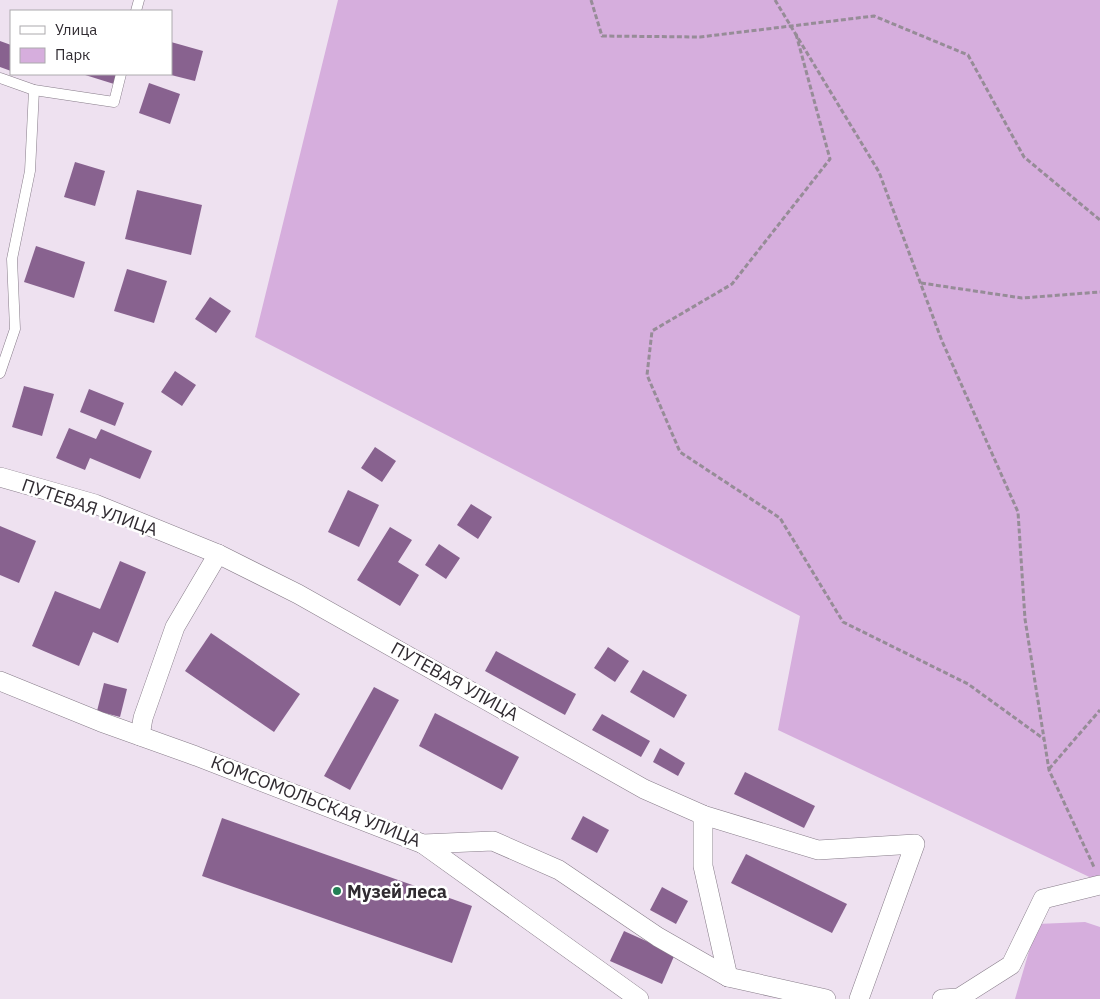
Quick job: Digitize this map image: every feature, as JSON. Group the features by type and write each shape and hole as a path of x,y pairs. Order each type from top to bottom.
{"street":[{"name":"ПУТЕВАЯ УЛИЦА","path":"0,477 95,504 218,554 307,599 644,789 703,815 818,850 916,844 859,999"},
{"path":"140,736 143,718 175,627 218,554"},
{"name":"КОМСОМОЛЬСКАЯ УЛИЦА","path":"0,681 101,722 423,844 493,841 559,870 658,937 728,977 826,999"},
{"path":"703,815 703,866 728,977"},
{"path":"423,844 639,999"},
{"path":"942,999 959,998 1011,965 1043,899 1098,878"}],"lane":[{"path":"0,78 34,90 114,102 121,75"},
{"path":"0,372 15,330 12,259 30,171 34,90"}],"path":[{"path":"591,0 602,36 700,38 874,16 968,55 1024,157 1100,220"},
{"path":"775,0 879,172 942,341 1018,512 1025,619 1049,770 1098,878"},
{"path":"796,34 830,159 732,284 652,331 647,375 680,452 780,518 844,622 968,684 1044,740"},
{"path":"921,283 1022,298 1100,292"},
{"path":"1049,770 1100,710"}],"green space":[{"path":"338,0 1100,0 1100,882 778,730 800,616 255,337"},
{"path":"1085,922 1100,927 1100,999 1015,999 1037,924"}],"building":[{"path":"0,41 10,45 10,71 0,67"},
{"path":"172,42 203,51 195,81 171,75"},
{"path":"85,75 117,75 114,84"},
{"path":"149,83 180,94 170,124 139,113"},
{"path":"75,162 105,171 95,206 64,197"},
{"path":"137,190 202,205 191,255 125,239"},
{"path":"36,246 85,262 74,298 24,282"},
{"path":"127,269 167,281 154,323 114,311"},
{"path":"210,297 231,311 216,333 195,319"},
{"path":"175,371 196,385 182,406 161,392"},
{"path":"24,386 54,394 42,436 12,427"},
{"path":"89,389 124,403 115,426 80,412"},
{"path":"69,428 96,439 101,429 152,451 140,479 90,458 85,470 56,458"},
{"path":"375,447 396,461 382,482 361,468"},
{"path":"348,490 379,505 359,547 328,532"},
{"path":"471,504 492,517 478,539 457,525"},
{"path":"0,526 36,541 19,583 0,575"},
{"path":"390,527 412,540 398,562 419,575 400,606 357,580"},
{"path":"439,544 460,558 446,579 425,565"},
{"path":"120,561 146,572 118,643 93,632 79,666 32,646 55,591 100,609"},
{"path":"211,633 300,694 274,732 185,671"},
{"path":"608,647 629,661 615,682 594,668"},
{"path":"496,651 576,694 565,715 485,671"},
{"path":"643,670 687,695 674,718 630,692"},
{"path":"104,683 127,689 120,717 97,711"},
{"path":"374,687 399,700 350,790 324,776"},
{"path":"435,713 519,757 502,790 419,746"},
{"path":"602,714 650,741 641,757 592,730"},
{"path":"660,748 685,763 678,776 653,762"},
{"path":"745,772 815,806 804,828 734,794"},
{"path":"583,816 609,830 597,853 571,839"},
{"name":"Музей леса","path":"222,818 472,906 452,963 202,876"},
{"path":"746,854 847,904 832,933 731,883"},
{"path":"662,887 688,901 676,924 650,910"},
{"path":"624,931 675,954 662,984 610,961"}],"place":[{"name":"Музей леса","path":"337,891"}]}
